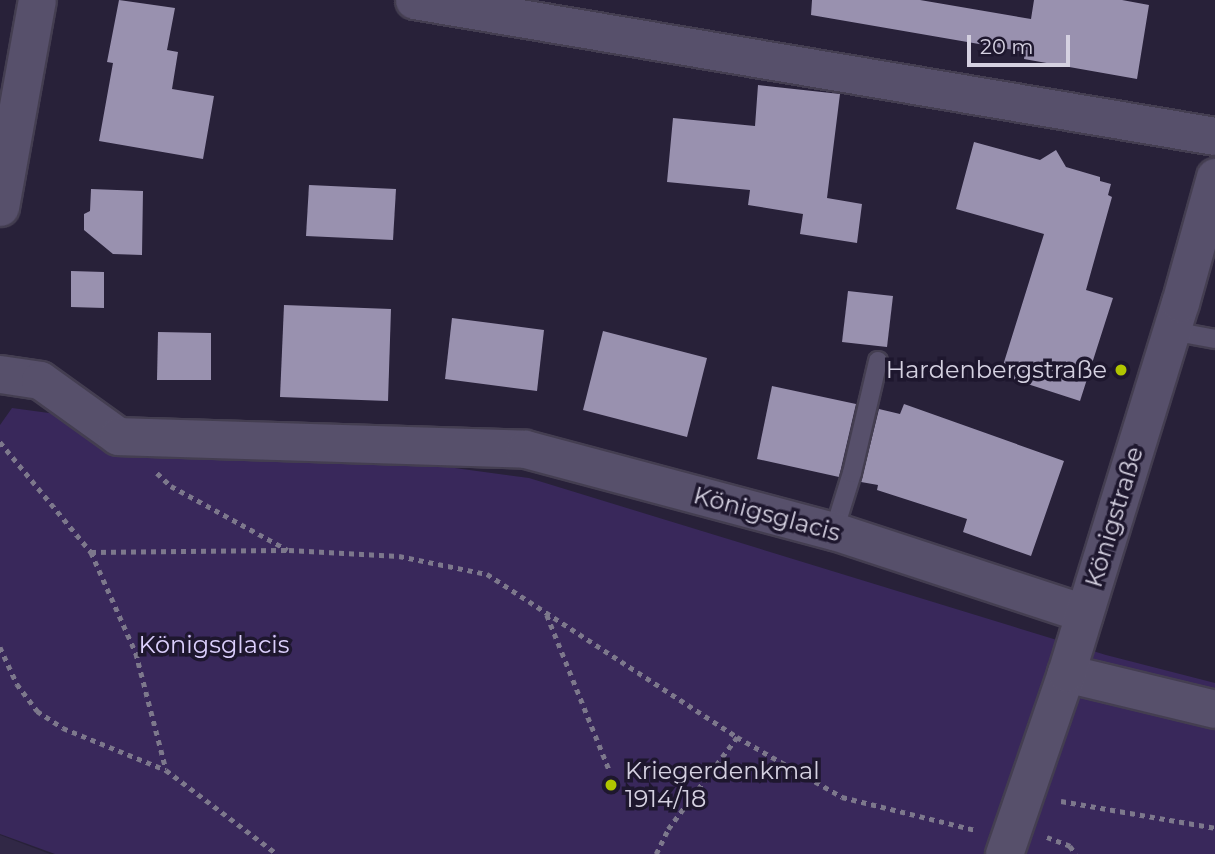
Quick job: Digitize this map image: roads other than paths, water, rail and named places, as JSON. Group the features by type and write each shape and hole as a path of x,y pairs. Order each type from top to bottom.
{"street":[{"path":"0,207 12,75 37,0"},
{"path":"414,0 1215,136"},
{"name":"Königstraße","path":"1008,844 1066,673 1172,331 1215,177"},
{"name":"Königsglacis","path":"0,374 40,380 118,436 525,449 834,531 1084,613"},
{"path":"1066,673 1215,709"}],"lane":[{"path":"1172,331 1215,339"},
{"path":"834,531 852,473 878,361"}],"place":[{"name":"Hardenbergstraße","path":"1121,370"},
{"name":"Kriegerdenkmal 1914/18","path":"611,785"}]}
